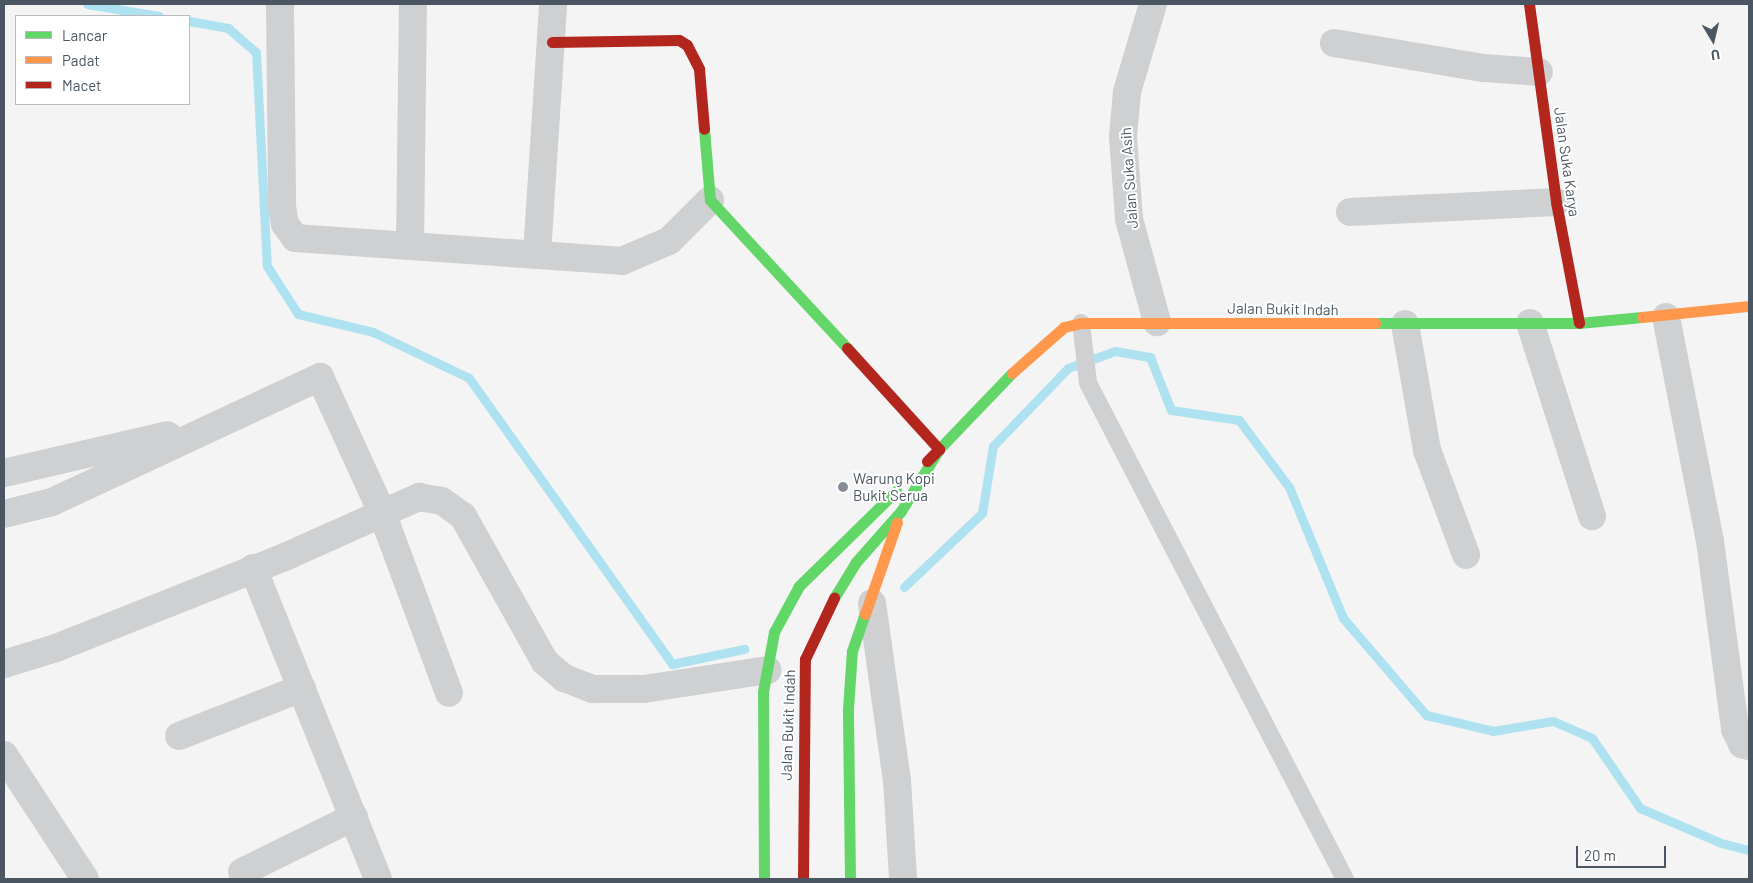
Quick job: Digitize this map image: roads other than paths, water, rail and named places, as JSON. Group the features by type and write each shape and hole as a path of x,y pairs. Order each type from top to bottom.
{"main road":[{"name":"Jalan Suka Karya","path":"1529,4 1556,202 1580,323"},
{"path":"552,42 679,40 687,45 699,69 710,200 939,449 800,586 774,632 764,692 764,879"},
{"name":"Jalan Bukit Indah","path":"804,879 801,737 806,659 824,614 852,569 901,511 939,449 1036,348 1064,327 1081,323 1157,322 1580,323 1666,317 1749,306"},
{"name":"Jalan Bukit Indah","path":"850,879 848,709 852,651 872,603 901,511"}],"street":[{"path":"280,4 282,206 290,233 299,239 632,260 669,242 710,200"},
{"path":"410,246 413,4"},
{"path":"537,254 552,42 552,4"},
{"name":"Jalan Suka Asih","path":"1153,4 1127,92 1123,137 1129,219 1157,322"},
{"path":"1334,43 1484,68 1539,72"},
{"path":"1350,212 1556,202"},
{"path":"1666,317 1710,541 1735,729 1742,744 1749,746"},
{"path":"1530,323 1592,516"},
{"path":"1405,324 1427,450 1466,555"},
{"path":"4,514 52,502 320,377 382,510 449,693"},
{"path":"4,473 223,422"},
{"path":"4,664 56,648 368,521 382,510 419,497 442,501 463,516 545,662 564,678 593,689 644,689 768,670"},
{"path":"253,568 378,879"},
{"path":"872,603 897,780 903,879"},
{"path":"179,736 302,688"},
{"path":"4,755 85,879"},
{"path":"242,872 354,817"}],"lane":[{"path":"1081,323 1088,383 1345,879"}],"waterway":[{"path":"87,4 153,15"},
{"path":"190,21 228,28 256,52 267,266 298,314 373,332 469,378 672,664 744,649"},
{"path":"904,587 982,513 993,446 1068,368 1115,351 1150,357 1171,410 1239,420 1289,487 1343,618 1426,715 1493,731 1553,721 1592,738 1640,808 1721,843 1749,850"}],"place":[{"name":"Warung Kopi Bukit Serua","path":"843,487"}]}
